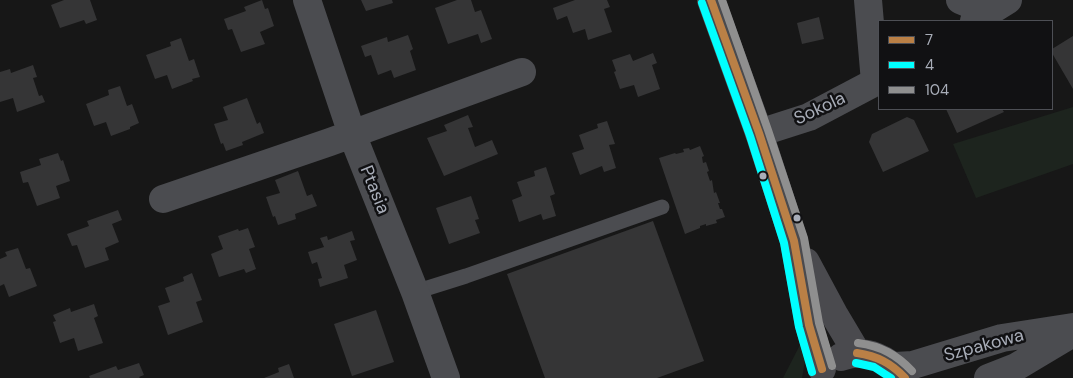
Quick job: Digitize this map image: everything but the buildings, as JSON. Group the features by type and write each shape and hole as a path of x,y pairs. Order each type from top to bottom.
{"street":[{"name":"Ptasia","path":"307,0 352,134 446,378"},
{"path":"711,0 794,241 818,373"},
{"path":"868,0 877,81"},
{"path":"960,0 990,11"},
{"path":"163,200 522,72"},
{"name":"Sokola","path":"758,133 809,117 877,81"},
{"path":"794,241 857,353"},
{"name":"Szpakowa","path":"900,372 913,365 1002,338 1073,327"},
{"name":"Szpakowa","path":"988,378 1016,367 1073,333"},
{"path":"818,373 832,360 844,355 857,353 871,354 884,359 900,372"}],"lane":[{"path":"414,292 466,276 662,207"}],"shaded area":[{"path":"1073,107 1073,164 976,198 953,144"},
{"path":"803,339 806,355 802,378 783,378"}],"transit line":[{"name":"7","path":"711,0 759,133 794,241 809,325 822,369"},
{"name":"104","path":"722,0 804,238 819,323 832,366"},
{"name":"4","path":"702,3 750,136 784,243 799,327 812,372"},
{"name":"104","path":"858,343 874,346 888,352 912,371"},
{"name":"7","path":"857,353 883,361 905,378"},
{"name":"4","path":"856,363 874,367 891,378"}]}
